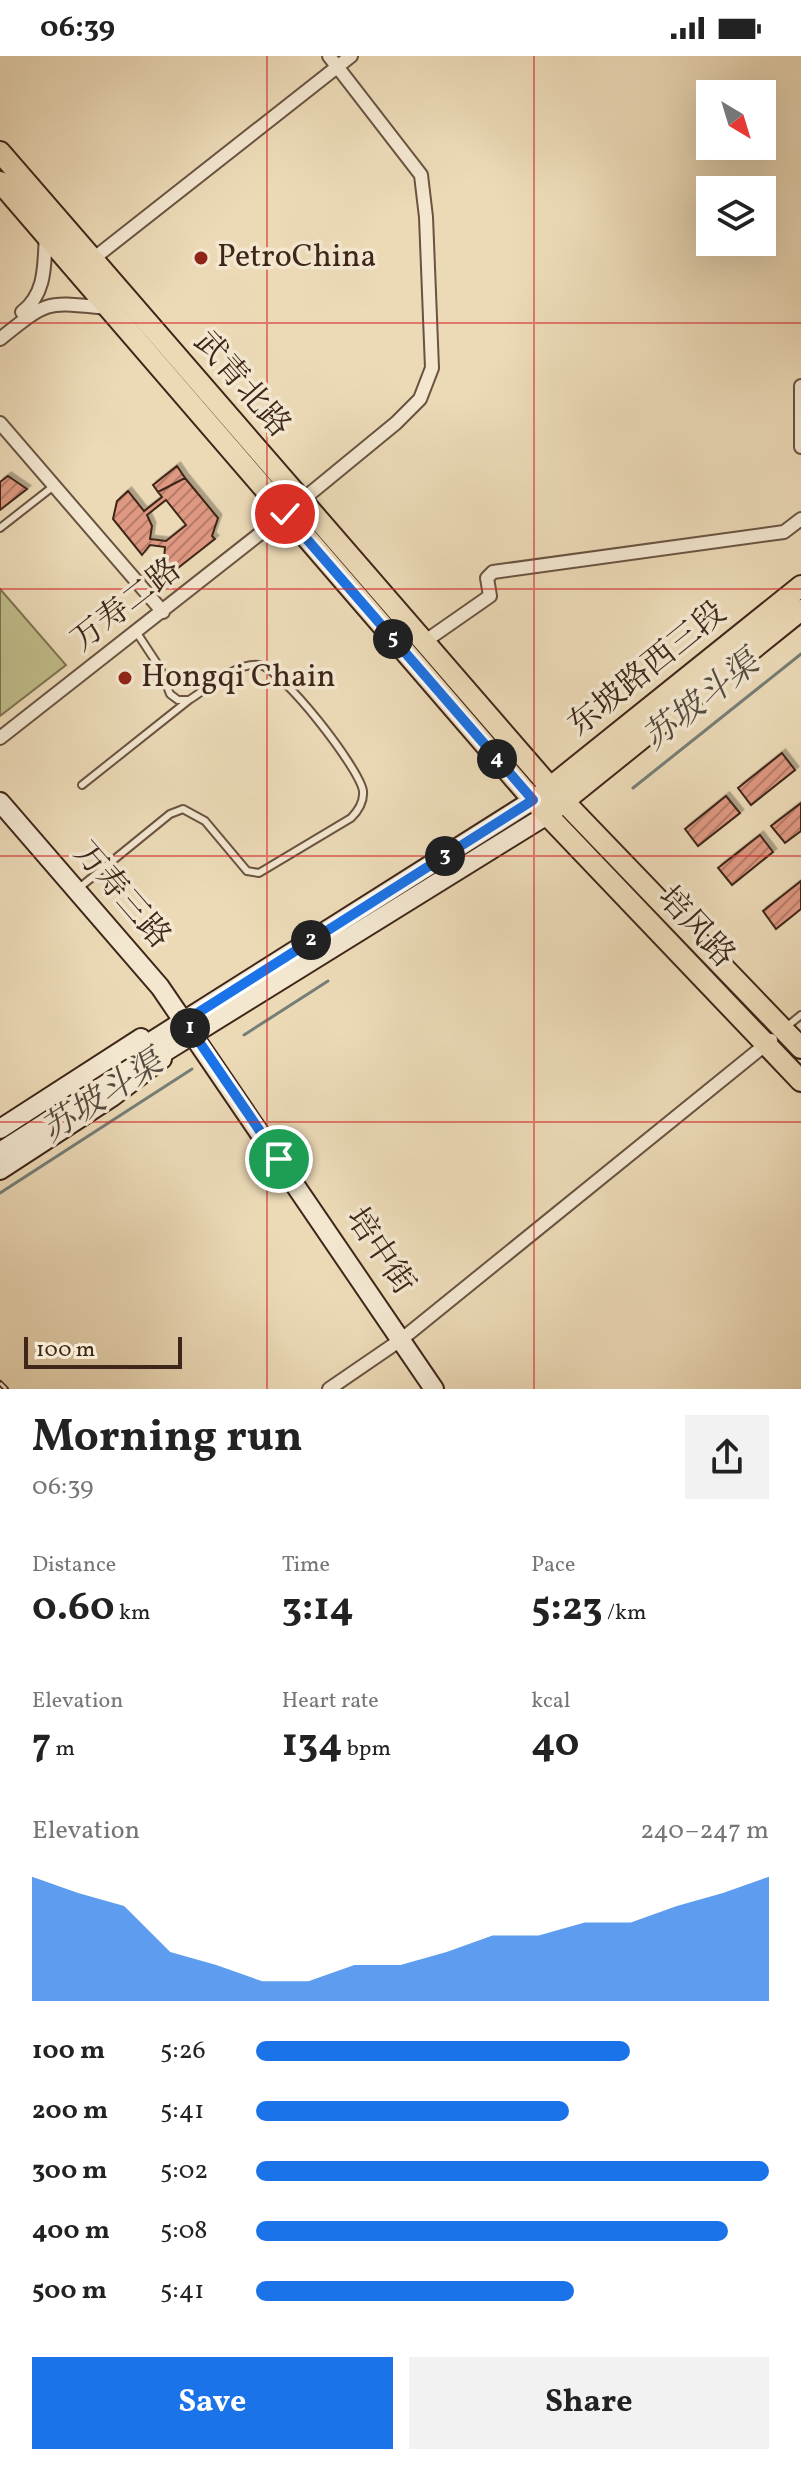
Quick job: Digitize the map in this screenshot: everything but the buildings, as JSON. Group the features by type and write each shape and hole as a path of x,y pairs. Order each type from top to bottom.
{"main road":[{"name":"武青北路","path":"0,152 93,259 540,808"},
{"name":"武青北路","path":"0,182 108,308 293,508 424,642 557,794"},
{"name":"东坡路西三段","path":"540,808 801,586"},
{"name":"东坡路西三段","path":"557,794 801,610"},
{"name":"培风路","path":"557,794 801,1048"},
{"name":"培风路","path":"540,808 801,1081"}],"street":[{"name":"万寿二路","path":"0,738 293,508 420,399 432,368 426,203 421,175 329,56"},
{"path":"93,259 351,56"},
{"path":"0,329 36,299 43,272 46,234"},
{"path":"0,339 43,305 53,303 108,308"},
{"path":"801,386 801,447"},
{"path":"0,423 163,612"},
{"path":"424,642 490,596 487,578 493,572 784,532 801,519"},
{"name":"万寿三路","path":"0,802 189,1026"},
{"path":"0,1170 161,1063 163,1053 189,1026 540,808"},
{"path":"0,1129 139,1038 189,1026"},
{"name":"培中街","path":"189,1026 434,1389"},
{"path":"329,1389 402,1339 782,1030"},
{"path":"0,1140 167,1032"},
{"path":"0,1152 153,1054 163,1053"}],"lane":[{"path":"0,528 55,485"},
{"path":"136,632 160,668 170,694 178,700 189,700"},
{"path":"76,890 170,814 183,809 205,821 247,871 259,873 351,818 360,808 363,791 355,770 292,690 270,668 248,666 189,700 82,785"},
{"path":"782,1030 801,1015"}],"shaded area":[{"path":"0,589 66,665 0,716"}],"waterway":[{"name":"苏坡斗渠","path":"633,788 801,654"},
{"name":"苏坡斗渠","path":"244,1035 328,981"},
{"name":"苏坡斗渠","path":"0,1193 192,1069"}],"railway":[{"path":"0,1383 6,1389"}],"place":[{"name":"PetroChina","path":"201,258"},
{"name":"Hongqi Chain","path":"125,678"}],"route":[{"path":"279,1159 185,1021 533,800 285,514"}]}
